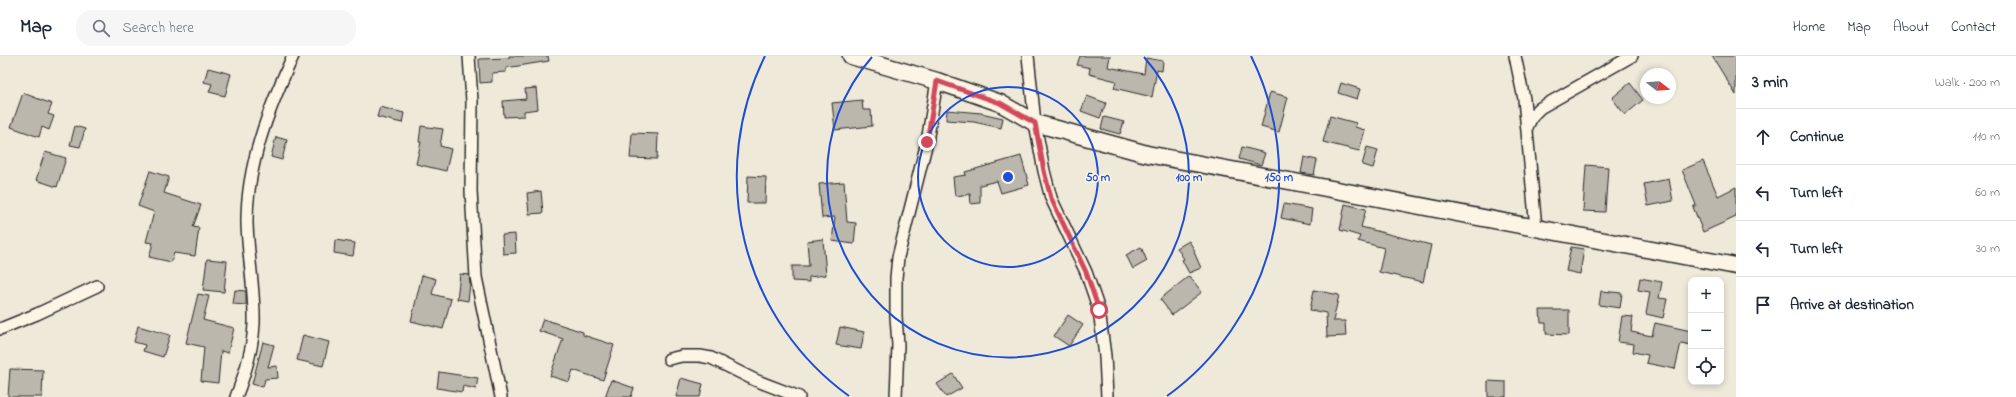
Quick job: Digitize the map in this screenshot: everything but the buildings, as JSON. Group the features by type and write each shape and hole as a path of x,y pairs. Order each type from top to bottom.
{"street":[{"path":"236,397 251,352 254,324 247,224 250,183 272,102 293,56"},
{"path":"469,56 472,101 471,192 476,276 501,397"},
{"path":"851,56 937,81 1000,103 1035,123 1147,154 1736,266"},
{"path":"1028,56 1035,123 1044,171 1051,198 1086,272 1099,310 1105,356 1107,397"},
{"path":"1515,56 1524,99 1536,228"},
{"path":"1527,127 1534,115 1549,102 1632,56"},
{"path":"896,397 898,345 896,285 898,258 927,142 937,81"},
{"path":"1524,99 1533,102 1549,102"},
{"path":"0,329 37,314 97,286"},
{"path":"669,359 682,356 700,356 711,358 755,380 799,397"}],"route":[{"path":"927,142 937,81 1000,103 1035,123 1044,171 1051,198 1069,233 1086,272 1099,310"}]}
